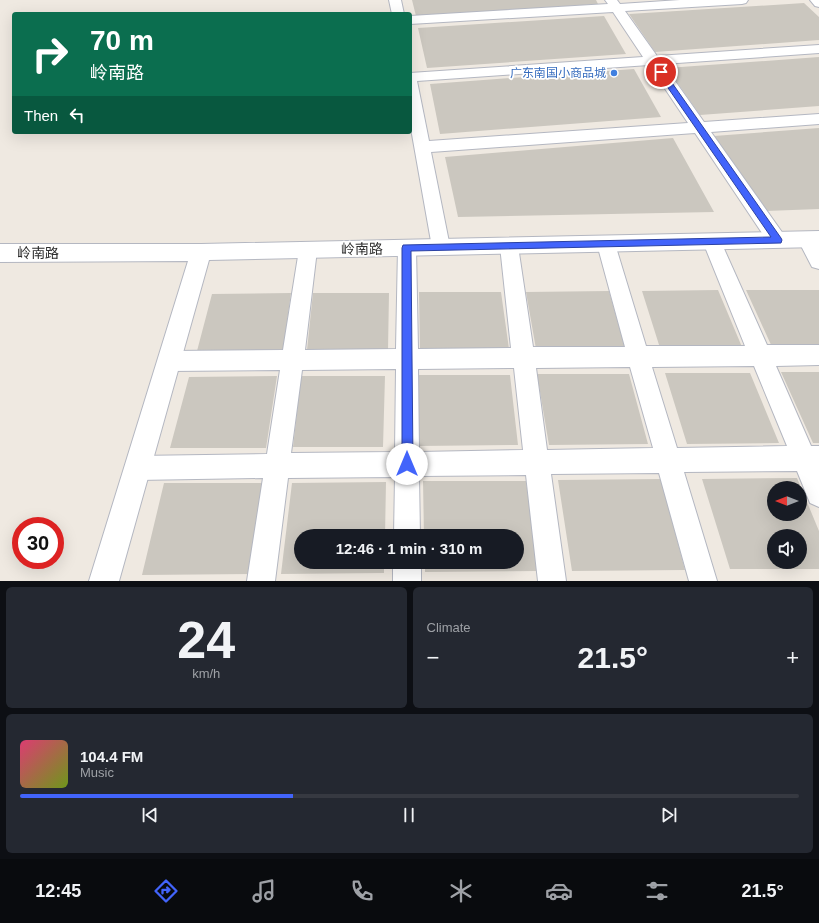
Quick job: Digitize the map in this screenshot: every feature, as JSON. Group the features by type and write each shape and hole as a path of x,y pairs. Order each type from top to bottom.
{"street":[{"path":"395,0 398,12"},
{"path":"412,20 614,4 742,0"},
{"path":"816,0 819,3"},
{"path":"614,4 778,240"},
{"path":"412,77 819,49"},
{"path":"412,93 441,247"},
{"path":"422,147 819,118"},
{"path":"813,239 819,261"},
{"name":"岭南路","path":"0,253 201,252 813,239"},
{"path":"712,242 760,356 812,459 819,494"},
{"path":"606,244 703,581"},
{"path":"509,246 552,581"},
{"path":"406,248 407,529"},
{"path":"261,581 308,250"},
{"path":"104,581 201,252"},
{"path":"169,361 819,355"},
{"path":"137,468 812,459"},
{"path":"407,569 407,581"}],"building":[{"path":"412,0 596,0 598,4 416,16"},
{"path":"804,3 819,17 819,40 655,52 629,14"},
{"path":"604,16 626,54 427,68 418,28"},
{"path":"819,57 819,106 700,115 667,68"},
{"path":"634,69 661,117 440,134 430,84"},
{"path":"819,128 819,209 766,211 714,136"},
{"path":"673,138 714,212 458,217 445,157"},
{"path":"718,290 742,347 660,348 642,291"},
{"path":"746,290 819,290 819,347 772,347"},
{"path":"609,291 625,348 536,349 526,292"},
{"path":"419,292 501,292 509,349 420,350"},
{"path":"291,293 283,351 197,351 212,294"},
{"path":"313,293 389,293 388,350 307,350"},
{"path":"781,372 819,372 819,443 813,443"},
{"path":"665,373 750,373 779,443 687,444"},
{"path":"537,374 629,374 648,444 549,445"},
{"path":"418,375 510,375 518,445 419,446"},
{"path":"277,376 266,448 170,448 189,377"},
{"path":"301,376 385,376 383,447 293,447"},
{"path":"797,478 798,481 767,481 767,521 807,521 807,502 819,531 819,569 807,569 807,529 767,529 767,569 730,569 702,479"},
{"path":"661,479 685,570 572,571 558,480"},
{"path":"423,481 526,481 538,571 425,572 425,569 524,569 524,529 424,529"},
{"path":"386,482 385,529 294,529 294,569 384,569 384,573 281,574 292,483"},
{"path":"164,483 264,483 251,574 142,575"}],"place":[{"name":"广东南国小商品城","path":"614,73"}],"route":[{"path":"407,464 406,248 778,240 661,72"}]}
